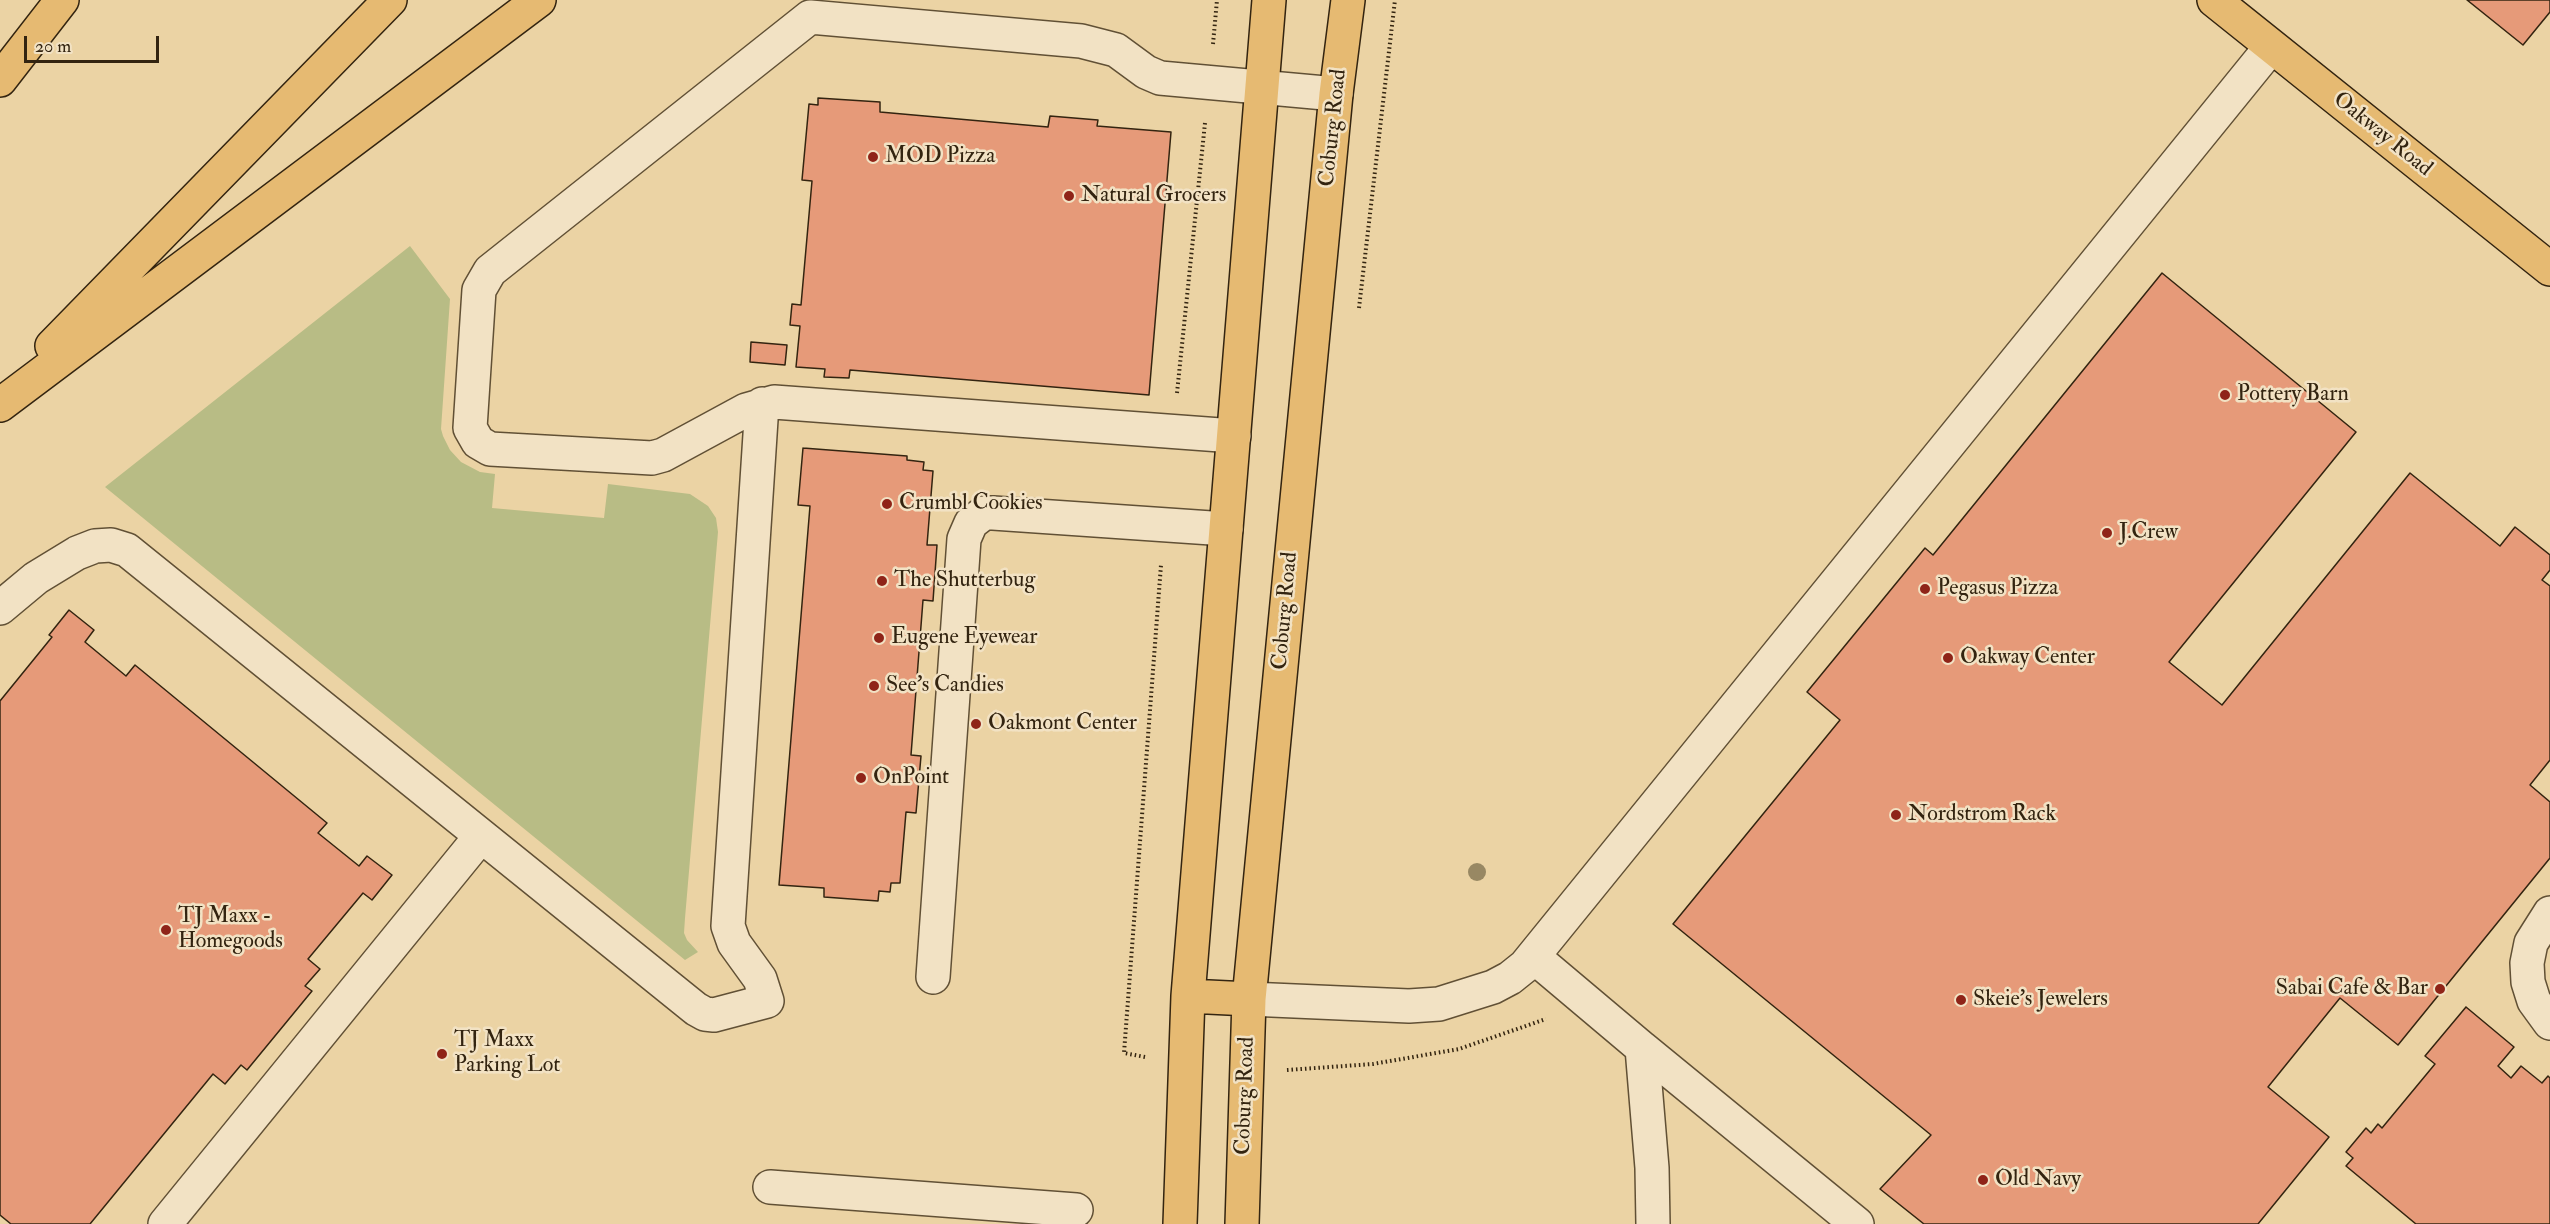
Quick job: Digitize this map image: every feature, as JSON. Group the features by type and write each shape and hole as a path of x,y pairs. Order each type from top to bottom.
{"main road":[{"path":"0,80 62,0"},
{"path":"0,399 390,0"},
{"path":"0,405 539,0"},
{"path":"1180,1224 1188,996 1269,0"},
{"name":"Coburg Road","path":"1242,1224 1249,999 1336,94 1348,0"},
{"name":"Oakway Road","path":"2214,0 2550,269"},
{"path":"1188,996 1249,999"}],"lane":[{"path":"1234,436 774,402 762,404 652,458 490,449 472,434 470,428 479,290 490,271 810,17 1081,41 1116,51 1146,72 1160,78 1336,94"},
{"path":"1249,999 1409,1006 1438,1004 1493,987 1510,978 1534,957 2271,47"},
{"path":"0,608 44,573 77,553 95,546 111,544 127,550 696,1009 705,1014 714,1015 767,1001 760,979 734,943 728,926 762,404"},
{"path":"933,976 964,539 971,523 984,513 993,513 1226,529"},
{"path":"165,1224 481,836"},
{"path":"2550,913 2531,943 2527,963 2528,982 2534,1001 2550,1023"},
{"path":"1534,957 1857,1224"},
{"path":"1642,1048 1652,1168 1653,1224"},
{"path":"770,1187 1076,1210"},
{"path":"930,1224 964,1202"}],"path":[{"path":"1247,1068 1286,1070 1373,1064 1459,1049 1549,1018 1573,990"},
{"path":"1124,1053 1186,1065"}],"green space":[{"path":"410,246 450,299 441,429 443,436 450,450 461,462 480,472 495,474 492,508 604,518 608,484 690,494 708,506 716,518 718,532 684,933 698,952 685,960 105,487"}],"building":[{"path":"2467,0 2550,0 2550,12 2523,45"},
{"path":"818,98 880,102 880,112 1048,127 1050,116 1098,120 1097,126 1171,132 1149,395 850,370 849,378 824,377 825,369 796,367 800,326 790,325 792,304 801,305 812,181 802,180 809,104 818,105"},
{"path":"2162,273 2356,432 2169,662 2222,705 2410,473 2500,546 2515,527 2550,555 2550,570 2542,580 2550,586 2550,760 2530,785 2550,802 2550,858 2398,1045 2340,998 2268,1087 2329,1137 2258,1224 1924,1224 1880,1189 1931,1135 1673,924 1840,720 1807,692 1925,548 1933,555"},
{"path":"751,342 787,345 785,365 750,362"},
{"path":"803,448 907,456 907,460 924,462 923,470 933,471 927,545 937,545 933,601 923,600 911,755 921,756 916,813 906,812 900,883 891,883 890,892 879,891 878,901 824,897 824,888 779,885 810,506 798,505"},
{"name":"TJ Maxx - Homegoods","path":"69,610 94,630 85,642 126,676 135,665 327,823 318,833 359,866 367,856 392,875 372,900 363,893 308,959 320,969 305,986 312,991 247,1070 241,1065 225,1084 213,1074 90,1224 11,1224 0,1215 0,701 52,637 49,635"},
{"path":"2466,1007 2514,1047 2498,1066 2511,1078 2521,1066 2542,1083 2548,1076 2550,1078 2550,1224 2416,1224 2346,1166 2353,1158 2346,1152 2366,1128 2371,1133 2378,1124 2382,1128 2435,1064 2425,1056"}],"place":[{"name":"MOD Pizza","path":"873,157"},
{"name":"Natural Grocers","path":"1069,196"},
{"name":"Pottery Barn","path":"2225,395"},
{"name":"Crumbl Cookies","path":"887,504"},
{"name":"J.Crew","path":"2107,533"},
{"name":"The Shutterbug","path":"882,581"},
{"name":"Pegasus Pizza","path":"1925,589"},
{"name":"Eugene Eyewear","path":"879,638"},
{"name":"Oakway Center","path":"1948,658"},
{"name":"See's Candies","path":"874,686"},
{"name":"Oakmont Center","path":"976,724"},
{"name":"OnPoint","path":"861,778"},
{"name":"Nordstrom Rack","path":"1896,815"},
{"name":"TJ Maxx - Homegoods","path":"166,930"},
{"name":"Sabai Cafe & Bar","path":"2440,989"},
{"name":"Skeie's Jewelers","path":"1961,1000"},
{"name":"TJ Maxx Parking Lot","path":"442,1054"},
{"name":"Old Navy","path":"1983,1180"}]}
